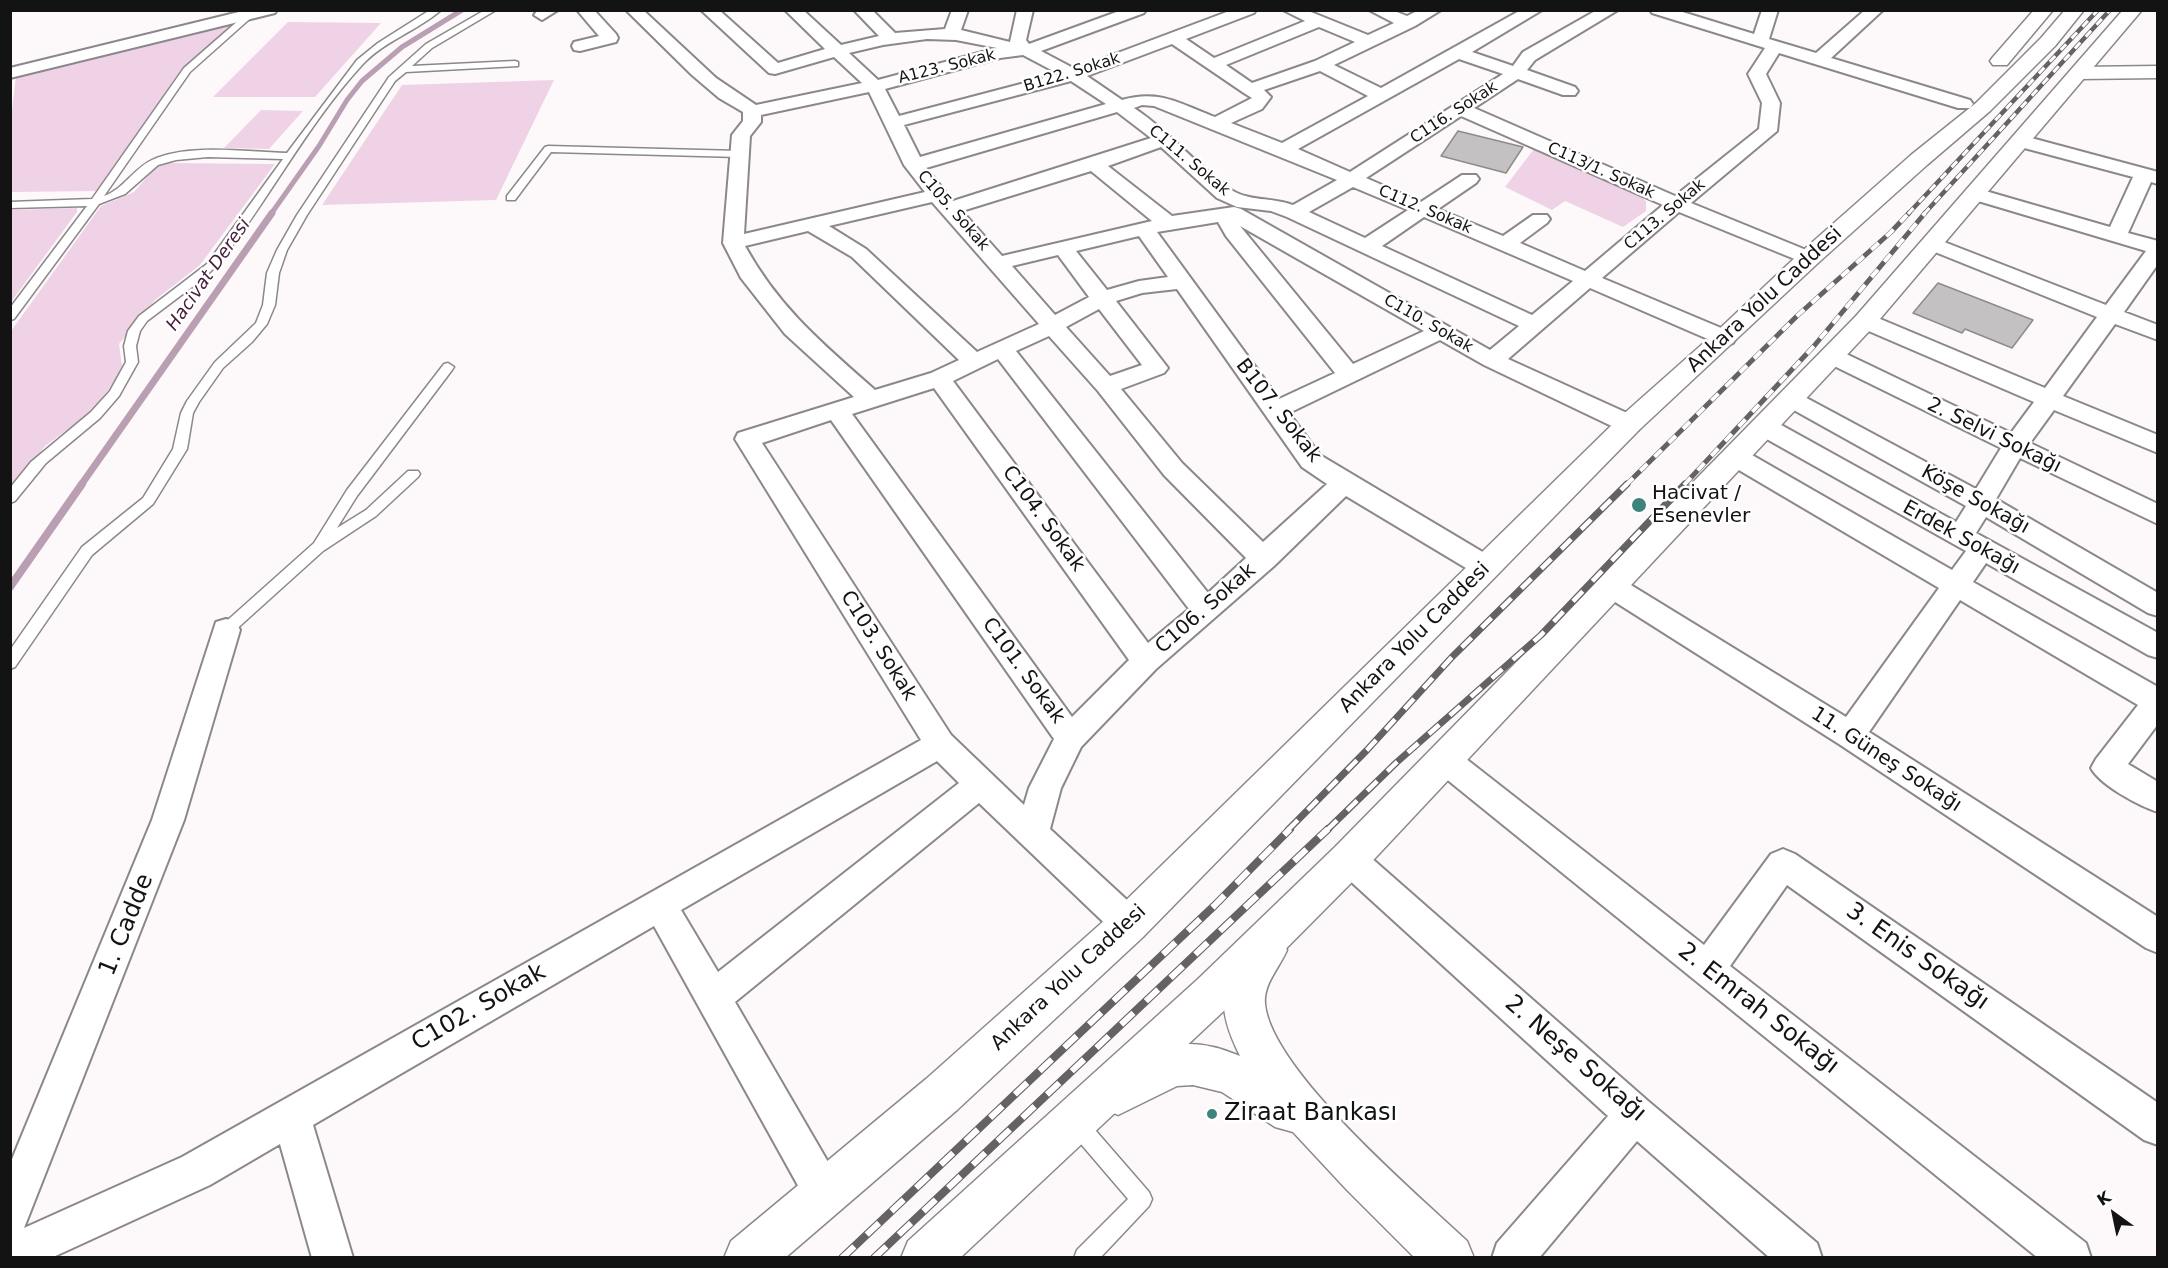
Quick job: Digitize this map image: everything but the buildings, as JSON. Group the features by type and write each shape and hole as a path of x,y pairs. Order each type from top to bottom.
{"main road":[{"path":"1919,160 2044,10"},
{"name":"Ankara Yolu Caddesi","path":"748,1257 825,1195 1046,1003 1129,924 1629,424 1725,338 1809,258 1919,160 1983,107 2048,42 2075,10"},
{"path":"925,1257 1213,993 1349,860 1865,321 2086,66 2141,12"},
{"path":"2086,66 2157,72"},
{"path":"1287,921 1256,966 1247,985 1244,1005 1251,1035 1277,1079 1320,1131 1450,1257"},
{"path":"1078,1117 1141,1080 1178,1065 1213,1067 1242,1079 1320,1131"}],"street":[{"path":"10,74 269,10"},
{"path":"580,46 610,38 585,10"},
{"path":"634,10 663,43 731,100 746,105 752,111 752,122 741,135 733,243 752,278 794,329 872,401"},
{"path":"709,10 775,69 840,51 925,33 951,34 1026,50"},
{"name":"C105. Sokak","path":"793,10 840,51 874,86 914,165 1106,386 1173,469 1264,559"},
{"path":"862,10 892,39"},
{"path":"951,34 960,10"},
{"path":"1025,10 1017,41 1026,50"},
{"name":"A123. Sokak","path":"752,111 874,86 999,53 1026,50 1138,10"},
{"name":"B122. Sokak","path":"892,123 1074,75 1248,10"},
{"path":"1291,10 1370,42"},
{"path":"1377,10 1409,23"},
{"path":"1250,89 1322,65 1432,10"},
{"path":"1284,150 1534,10"},
{"path":"1658,10 1964,104"},
{"path":"1768,44 1770,10"},
{"path":"1818,60 1875,10"},
{"name":"C116. Sokak","path":"1294,213 1460,110 1516,72 1529,56 1609,11"},
{"path":"1213,64 1318,22"},
{"path":"1175,39 1262,97 1256,105 1217,123"},
{"name":"C113. Sokak","path":"1492,360 1677,204 1768,131 1771,103 1757,74 1768,44"},
{"name":"C111. Sokak","path":"1026,50 1074,75 1121,106 1164,140 1239,208 1274,205 1535,325"},
{"path":"1457,52 1569,91"},
{"path":"1322,65 1380,95"},
{"name":"C112. Sokak","path":"914,165 1141,100 1157,101 1284,150 1725,338"},
{"name":"C113/1. Sokak","path":"1460,110 1677,204 1809,258"},
{"path":"733,243 944,201 1094,164 1164,140"},
{"path":"2020,141 2151,177 2116,237"},
{"path":"1094,164 1168,223"},
{"path":"1366,247 1469,179"},
{"path":"1850,735 1955,585 1971,544 1980,502 2014,447 2157,249 1975,194"},
{"path":"999,263 1062,246 1239,208"},
{"path":"1239,208 1228,223 1233,232 1349,374"},
{"name":"C110. Sokak","path":"1239,208 1492,360 1629,424"},
{"path":"1504,245 1540,219"},
{"path":"814,226 859,254 974,362"},
{"name":"B107. Sokak","path":"1144,228 1311,461 1485,567"},
{"path":"1932,244 2157,333"},
{"path":"1062,246 1156,368 1106,386"},
{"path":"837,411 939,378 1052,326 1101,299 1139,287 1183,282"},
{"path":"1865,321 2157,445"},
{"path":"1276,410 1442,331"},
{"path":"1002,349 1206,611"},
{"name":"2. Selvi Sokağı","path":"1832,356 2157,515"},
{"name":"C104. Sokak","path":"939,378 1146,661"},
{"name":"Köşe Sokağı","path":"1791,399 1980,502 2157,606"},
{"name":"C103. Sokak","path":"837,411 747,439 940,744 1032,834"},
{"name":"C101. Sokak","path":"837,411 1070,738 1045,788 1032,834"},
{"name":"Erdek Sokağı","path":"1765,426 2157,647"},
{"path":"1736,457 2157,702 2107,768 2157,799"},
{"name":"C106. Sokak","path":"1070,738 1146,661 1264,559 1344,483"},
{"name":"11. Güneş Sokağı","path":"1611,586 1850,735 2157,937"},
{"name":"1. Cadde","path":"10,1214 168,820 226,630"},
{"name":"C102. Sokak","path":"10,1255 196,1171 940,744"},
{"name":"2. Emrah Sokağı","path":"1445,760 2071,1257"},
{"path":"713,998 980,784"},
{"path":"1032,834 1129,924"},
{"name":"2. Neşe Sokağı","path":"1349,860 1635,1114 1802,1257"},
{"name":"3. Enis Sokağı","path":"1707,969 1784,864 2157,1126"},
{"path":"660,905 825,1195"},
{"path":"1512,1257 1635,1114"},
{"path":"291,1116 333,1257"}],"lane":[{"path":"10,498 45,456 97,416 115,396 132,362 128,351 129,341 143,320 155,307 211,266 360,62 381,45 437,10"},
{"path":"10,663 87,551 148,501 180,449 187,413 204,383 261,324 269,305 273,273 302,215 392,79 429,46 492,10"},
{"path":"10,317 95,202 159,107 188,70 250,15"},
{"path":"403,69 515,64"},
{"path":"511,198 548,149 739,154"},
{"path":"10,205 95,202 113,198 128,189 147,166 160,160 196,156 290,156"},
{"path":"318,547 352,493 448,367"},
{"path":"226,630 318,547 371,513 413,474"},
{"path":"1078,1117 1142,1199 1085,1257"}],"shaded area":[{"path":"238,20 181,70 98,191 11,192 10,130 16,75"},
{"path":"288,22 381,23 315,97 213,97"},
{"path":"554,80 496,200 322,205 402,85"},
{"path":"261,110 303,111 269,149 224,148"},
{"path":"1534,149 1632,189 1646,201 1646,211 1623,227 1565,201 1552,210 1505,187"},
{"path":"165,163 275,164 200,265 155,300 119,344 122,366 113,384 97,404 79,421 45,446 11,491 11,331 101,206 134,192 154,169"},
{"path":"77,208 77,212 11,302 11,210"}],"waterway":[{"name":"Hacivat Deresi","path":"271,214 362,81 402,47 462,10"},
{"name":"Hacivat Deresi","path":"81,485 272,213"},
{"name":"Hacivat Deresi","path":"10,587 82,484"}],"railway":[{"path":"1908,214 2098,10"},
{"path":"1924,214 2110,10"},
{"path":"1626,485 1798,315 1890,233 1909,213"},
{"path":"1684,485 1814,346 1925,213"},
{"path":"1288,830 1367,750 1452,657 1627,484"},
{"path":"1327,830 1397,762 1541,635 1685,484"},
{"path":"842,1258 1214,906 1290,829"},
{"path":"874,1258 1328,829"}],"place":[{"name":"Hacivat / Esenevler","path":"1639,505"},
{"name":"Ziraat Bankası","path":"1212,1114"}]}
